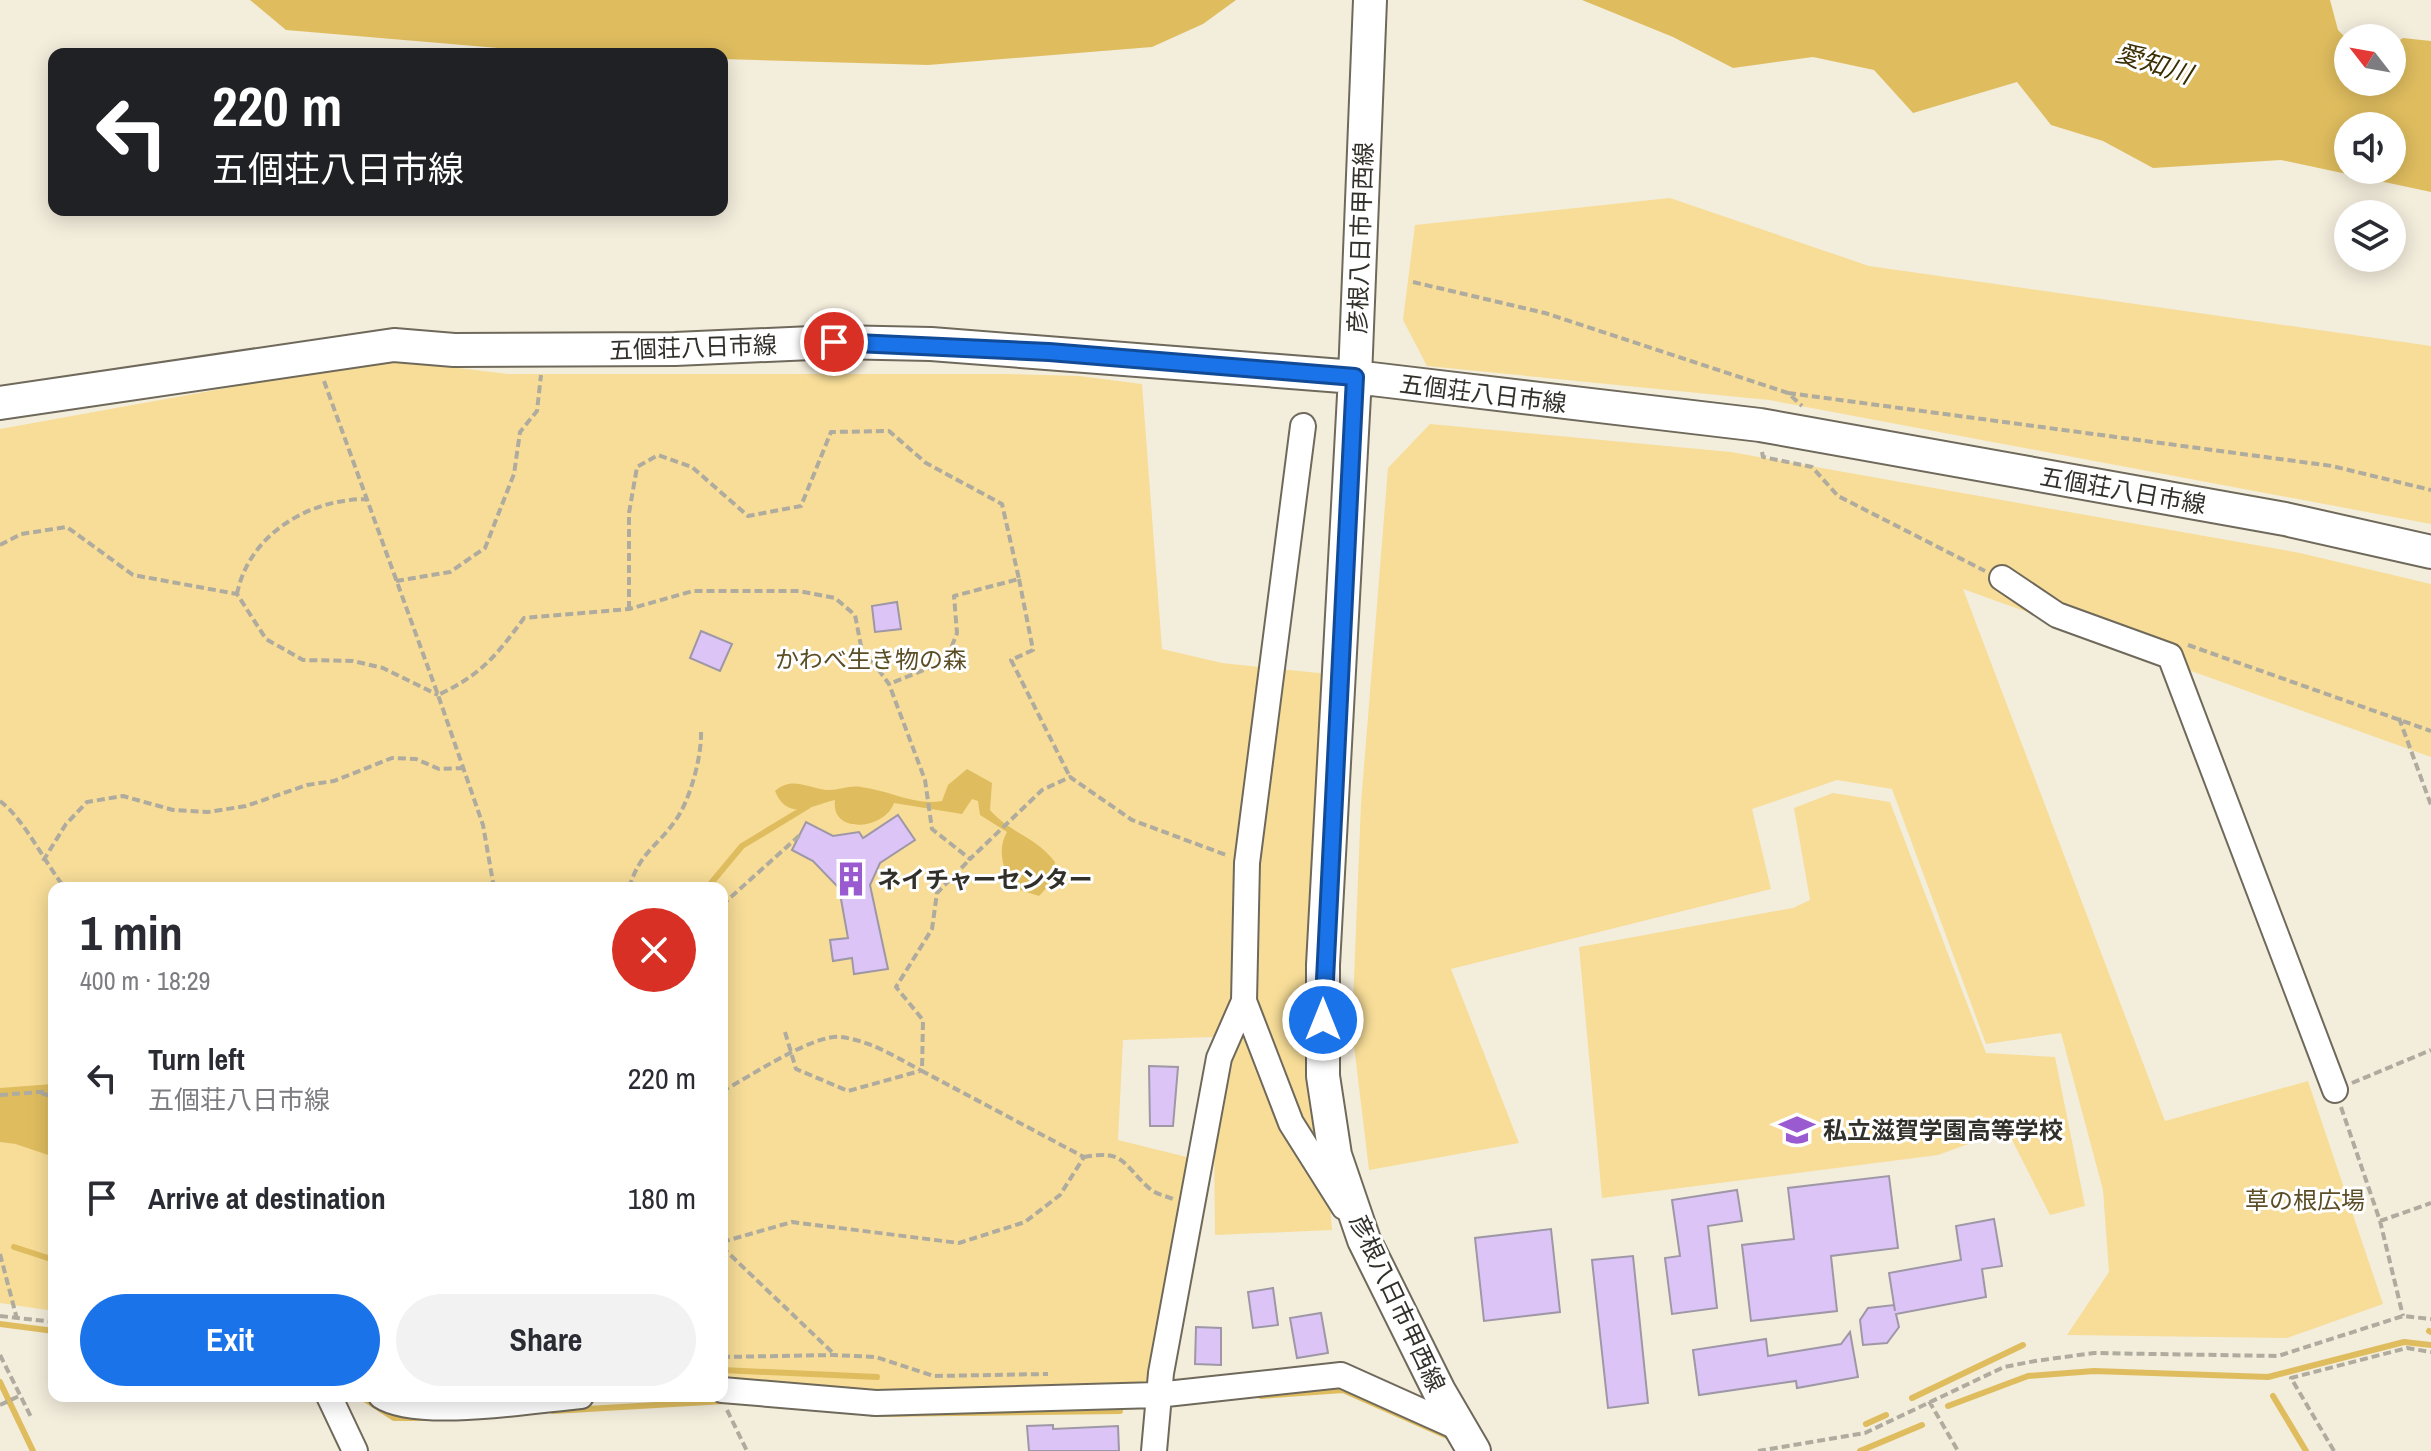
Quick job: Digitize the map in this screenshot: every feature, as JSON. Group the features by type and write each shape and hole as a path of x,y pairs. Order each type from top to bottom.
{"main road":[{"name":"彦根八日市甲西線","path":"1370,0 1355,377 1323,965 1323,1076 1335,1155 1364,1240 1467,1440"},
{"name":"五個荘八日市線","path":"0,403 394,345 454,350 834,342 931,344 1355,377 1760,425 2285,519 2431,552"}],"street":[{"path":"1303,426 1247,863 1244,1001 1291,1123 1364,1240"},
{"path":"2002,578 2057,615 2170,656 2335,1090"},
{"path":"1154,1451 1159,1384 1219,1058 1244,1001"},
{"path":"728,1400 876,1403 1341,1375 1467,1440"},
{"path":"332,1402 355,1451"},
{"path":"390,1402 424,1409 509,1402"}],"path":[{"path":"1413,282 1545,313 1788,393 2332,466 2431,490"},
{"path":"396,581 450,572 485,548 514,474 520,432 537,411 543,349"},
{"path":"315,356 483,825 493,882"},
{"path":"1788,393 1809,412"},
{"path":"1760,425 1763,457 1812,467 1838,496 2002,578"},
{"path":"629,609 629,513 637,467 658,455 692,467 748,516 801,506 831,432 889,431 926,463 1002,504 1033,650 1011,660 1070,777 1132,820 1247,863"},
{"path":"367,499 340,499 280,525 253,551 242,570 237,594 266,639 303,660 353,661 383,668 438,695"},
{"path":"0,545 21,534 67,527 133,575 237,594"},
{"path":"889,684 946,661 957,633 954,596 1019,579"},
{"path":"438,695 472,679 498,654 524,618 629,609 693,591 799,591 835,598 855,615 861,646 889,684 925,780 932,829 970,859"},
{"path":"2177,642 2431,731"},
{"path":"2399,718 2431,805"},
{"path":"632,882 644,853 676,820 702,754 701,731"},
{"path":"43,861 66,824 87,802 123,796 173,810 208,812 246,806 307,785 334,781 392,758 416,759 439,769 463,768"},
{"path":"922,1071 923,1020 896,987 932,929 937,893 1042,790 1070,777"},
{"path":"0,801 11,809 43,861 60,882"},
{"path":"728,900 800,835"},
{"path":"785,1032 796,1069 848,1091 922,1071"},
{"path":"728,1088 807,1046 837,1037 869,1043 1084,1157 1108,1153 1131,1165 1151,1190 1191,1206"},
{"path":"2403,1316 2380,1221 2335,1090 2431,1050"},
{"path":"0,1095 48,1091"},
{"path":"38,1092 48,1095"},
{"path":"728,1243 792,1222 959,1243 1025,1222 1060,1195 1084,1157"},
{"path":"2380,1221 2431,1203"},
{"path":"728,1251 834,1355"},
{"path":"0,1254 17,1319"},
{"path":"0,1316 48,1322"},
{"path":"1758,1451 1865,1433 2004,1367 2094,1353 2278,1356 2403,1316 2431,1319"},
{"path":"2334,1451 2291,1378 2407,1348 2431,1352"},
{"path":"0,1355 31,1417"},
{"path":"728,1357 876,1357 934,1376 1055,1374"},
{"path":"0,1405 20,1395"},
{"path":"1929,1401 1958,1451"},
{"path":"726,1402 747,1451"}],"green space":[{"path":"1670,198 1869,266 2431,346 2431,524 1769,400 1427,366 1403,320 1415,225"},
{"name":"かわべ生き物の森","path":"400,361 508,374 1006,374 1079,376 1142,384 1162,649 1222,663 1328,674 1317,1040 1332,1230 1215,1235 1213,1037 1123,1040 1118,1140 1207,1162 1166,1387 941,1398 728,1380 728,882 48,882 48,1310 0,1303 0,429 254,383"},
{"name":"草の根広場","path":"1430,424 1731,452 2300,553 2431,584 2431,757 1963,589 2165,1121 2308,1081 2383,1304 2287,1338 2067,1335 2109,1272 2103,1190 2061,1033 1986,1044 1892,789 1837,780 1752,809 1771,889 1451,969 1519,1143 1369,1170 1352,1029 1361,804 1388,468"},
{"path":"1833,793 1890,802 1986,1053 2055,1057 2085,1206 2050,1215 2007,1130 1938,1155 1602,1198 1579,947 1793,908 1810,900 1794,808"}],"water":[{"path":"250,0 1236,0 1203,24 1152,47 928,65 728,59 728,48 498,48 286,30"},
{"name":"愛知川","path":"1582,0 2330,0 2336,24 2334,96 2406,96 2406,38 2431,41 2431,192 2394,184 2406,184 2406,112 2334,112 2334,171 2281,160 2153,168 2103,141 2051,125 2017,82 1913,113 1874,70 1813,57 1733,68 1673,37"},
{"path":"967,769 992,783 990,810 1055,862 1053,881 1039,896 1014,888 1003,861 1002,846 1007,832 980,815 978,801 972,799 962,814 894,803 880,819 859,825 841,819 835,800 795,809 787,807 775,791 794,783 829,790 857,787 912,800 942,801 948,785"}],"building":[{"path":"897,602 901,629 875,632 872,606"},
{"path":"701,631 732,644 720,671 690,658"},
{"name":"ネイチャーセンター","path":"898,815 915,840 880,863 870,885 888,969 854,974 852,958 833,961 830,940 848,938 839,888 813,861 792,850 806,822 833,836 859,832 863,838"},
{"path":"1149,1066 1178,1067 1173,1126 1150,1126"},
{"path":"1889,1176 1898,1248 1831,1256 1837,1311 1751,1321 1742,1245 1794,1239 1788,1188"},
{"path":"1737,1190 1742,1221 1708,1226 1717,1308 1672,1314 1665,1258 1680,1256 1672,1200"},
{"path":"1994,1219 2002,1266 1982,1269 1986,1297 1896,1314 1899,1327 1887,1343 1863,1345 1860,1320 1868,1308 1894,1305 1895,1311 1889,1273 1961,1260 1956,1226"},
{"path":"1551,1229 1560,1312 1484,1321 1475,1238"},
{"path":"1633,1256 1648,1403 1608,1408 1592,1260"},
{"path":"1273,1288 1278,1325 1253,1328 1248,1292"},
{"path":"1321,1313 1328,1353 1297,1358 1290,1318"},
{"path":"1196,1327 1221,1328 1221,1365 1195,1364"},
{"path":"1850,1332 1858,1377 1797,1388 1796,1381 1699,1395 1693,1350 1766,1339 1768,1356 1841,1344"},
{"path":"1053,1425 1053,1429 1118,1426 1119,1451 1029,1451 1027,1426"}],"waterway":[{"path":"712,882 742,846 808,806"},
{"path":"0,1106 48,1102"},
{"path":"0,1124 18,1126 48,1136"},
{"path":"14,1247 48,1258"},
{"path":"0,1324 48,1330"},
{"path":"1948,1406 2028,1376 2094,1371 2268,1377 2404,1342 2431,1345"},
{"path":"1912,1398 2023,1345"},
{"path":"728,1370 877,1377"},
{"path":"0,1382 33,1451"},
{"path":"1261,1396 1343,1390 1447,1436"},
{"path":"2273,1396 2306,1451"},
{"path":"369,1402 394,1418 434,1418"},
{"path":"553,1411 708,1402"},
{"path":"872,1414 1120,1411"},
{"path":"1866,1424 1886,1415"},
{"path":"1860,1451 1922,1425"}],"place":[{"name":"ネイチャーセンター","path":"851,879"},
{"name":"私立滋賀学園高等学校","path":"1797,1130"}],"route":[{"path":"834,342 931,344 1355,377 1323,965 1323,1020"}]}
